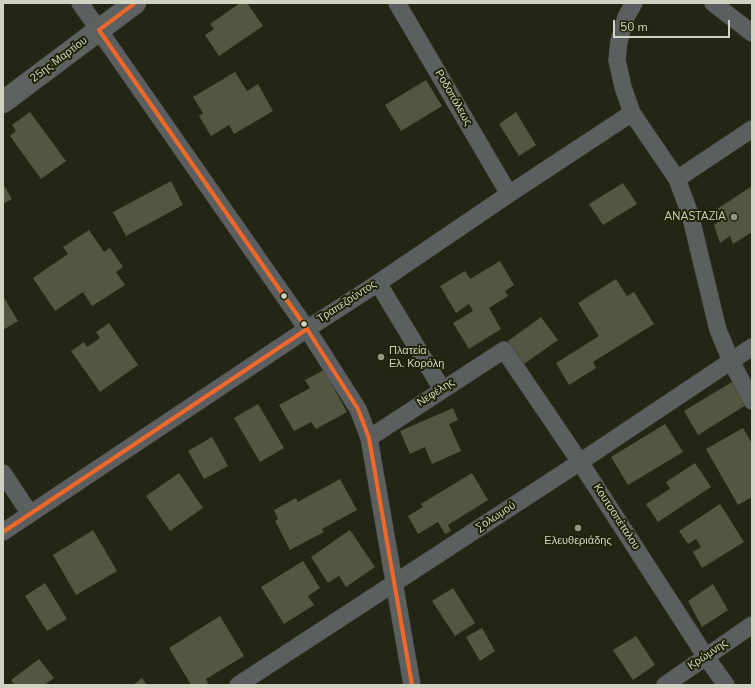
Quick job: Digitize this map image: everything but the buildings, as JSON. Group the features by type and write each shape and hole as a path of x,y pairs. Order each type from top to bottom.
{"street":[{"path":"80,3 307,329 358,408 368,438 412,685"},
{"name":"25ης Μαρτίου","path":"3,102 135,3"},
{"name":"Ροδοπόλεως","path":"397,3 509,194"},
{"path":"634,3 626,17 619,41 617,60 623,87 632,113 677,179 690,214 718,330 731,361 752,401"},
{"path":"713,3 752,33"},
{"name":"Τραπεζούντος","path":"3,532 632,113"},
{"path":"677,179 752,129"},
{"path":"378,283 442,389"},
{"name":"Σολωμού","path":"238,685 580,462 752,347"},
{"name":"Νεφέλης","path":"368,438 504,350"},
{"name":"Κουτσοπέταλου","path":"504,350 580,462 706,657 726,685"},
{"path":"3,474 30,514"},
{"name":"Κρώμνης","path":"665,685 752,625"}],"transit line":[{"path":"99,30 135,3"},
{"path":"99,30 307,329 358,409 369,438 412,685"},
{"path":"3,532 307,329"}],"place":[{"name":"ANASTAZIA","path":"734,217"},
{"name":"Πλατεία Ελ. Κορόλη","path":"381,357"},
{"name":"Ελευθεριάδης","path":"578,528"}]}
